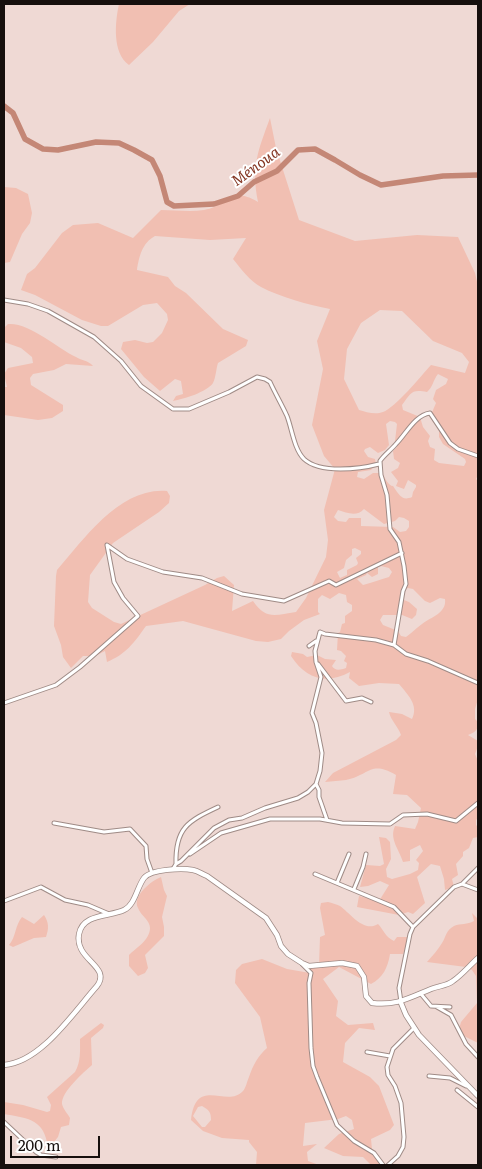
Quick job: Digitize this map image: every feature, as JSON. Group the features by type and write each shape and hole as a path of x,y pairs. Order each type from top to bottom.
{"street":[{"path":"4,300 28,304 48,311 94,337 120,361 141,386 169,408 178,410 189,409 229,392 252,379 258,377 265,378 270,382 287,416 300,454 309,463 323,468 335,469 379,464 414,422 424,414 430,413 450,443 458,449 478,456"},
{"path":"379,464 387,495 390,528 399,542 406,584 401,598 394,645"},
{"path":"4,703 56,684 80,667 138,616 123,598 114,582 107,545 127,559 163,572 202,578 242,594 284,601 329,581 336,585 402,553"},
{"path":"182,860 214,828 229,820 242,818 265,808 298,798 316,784 322,753 316,723 312,714 321,677 316,662 316,643 320,632 376,640 394,645 406,654 428,661 478,683"},
{"path":"309,646 319,639"},
{"path":"316,662 346,701 362,698 371,702"},
{"path":"316,784 328,820"},
{"path":"172,870 176,864 221,833 270,819 390,824 403,816 427,814 456,821 478,803"},
{"path":"176,864 176,848 182,831 195,817 218,807"},
{"path":"54,823 104,832 130,829 146,846 147,859 152,873"},
{"path":"337,883 349,854"},
{"path":"354,889 366,854"},
{"path":"478,868 462,884 454,887 413,926 399,988 401,1003 414,1028 478,1096"},
{"path":"4,1065 18,1062 33,1055 40,1049 100,982 101,976 98,969 82,951 79,944 81,929 90,920 128,908 144,878 152,873 187,870 201,873 266,918 272,925 281,946 311,973 309,983 311,1048 316,1076 337,1125 354,1141 374,1153 383,1165"},
{"path":"314,874 394,907 413,926"},
{"path":"462,884 478,890"},
{"path":"4,901 41,887 65,900 88,905 109,914"},
{"path":"302,964 309,966 342,963 357,966 364,977 365,990 369,1001 372,1004 380,1004 401,1003 453,981 478,958"},
{"path":"421,994 431,1006 450,1007"},
{"path":"437,1007 451,1016 466,1044 478,1057"},
{"path":"388,1165 398,1156 403,1147 404,1137 401,1104 395,1086 388,1075 387,1067 393,1049 414,1028"},
{"path":"367,1052 390,1056"},
{"path":"429,1076 450,1078 478,1091"},
{"path":"457,1090 478,1107"},
{"path":"4,1122 36,1152 41,1155 56,1157"}],"shaded area":[{"path":"119,4 190,4 179,11 153,42 129,65 124,60 117,45 116,19"},
{"path":"270,118 276,148 299,220 355,241 417,235 458,237 475,273 478,286 478,475 476,479 478,481 478,699 475,719 478,722 476,731 468,735 478,741 475,754 478,761 478,818 476,825 478,827 478,837 473,838 469,848 463,852 463,856 456,864 458,875 452,879 454,887 445,890 440,866 431,864 417,877 425,903 413,914 408,912 399,915 357,907 359,896 379,901 389,885 380,881 360,887 366,865 380,866 384,864 379,837 386,838 390,842 391,859 386,869 387,877 392,879 418,870 419,863 416,860 423,851 420,845 410,850 410,861 403,862 395,844 393,831 395,826 415,829 421,808 407,795 393,794 396,775 381,769 370,770 346,780 325,782 333,773 396,740 401,735 389,712 402,714 412,719 414,709 411,700 399,684 379,683 359,686 349,678 350,672 333,678 317,678 303,670 291,656 292,652 303,654 307,657 317,655 325,659 336,660 332,666 335,669 346,668 347,663 344,661 346,656 337,650 338,633 342,624 345,623 345,616 352,611 352,605 347,602 346,595 339,593 330,599 322,595 318,599 318,612 320,614 304,620 281,639 268,642 256,641 183,621 146,626 138,638 114,659 107,662 105,651 95,656 83,656 71,668 63,657 54,626 57,570 105,517 134,497 150,492 167,491 170,496 169,503 159,512 113,543 90,575 88,602 92,608 114,622 121,624 224,576 234,585 232,611 253,601 267,614 277,615 296,612 306,598 326,557 328,540 324,510 335,469 324,456 312,425 323,369 317,341 330,309 286,297 269,291 253,282 233,259 246,238 210,240 155,236 144,246 137,270 168,277 175,286 186,293 223,329 248,340 246,346 218,363 214,381 210,386 195,395 173,401 176,396 183,394 181,381 175,379 160,391 144,377 121,349 123,342 135,340 147,343 153,342 162,333 168,320 167,314 157,303 143,305 108,326 101,326 82,320 35,295 21,290 27,274 35,268 62,233 73,225 98,223 133,238 161,210 204,210 212,208 234,196 248,197 258,202 255,178 257,159","holes":["380,310 402,311 433,341 462,353 469,362 465,373 431,365 408,391 388,409 377,413 359,410 344,379 347,349 361,323","438,374 448,379 446,384 436,390 433,399 436,403 430,417 439,431 439,437 443,444 465,459 464,466 439,463 434,460 435,449 430,447 428,441 430,436 423,427 420,417 403,410 402,405 412,393 418,391 427,392","390,421 397,424 395,441 397,447 393,451 394,459 400,463 398,468 391,472 398,481 396,486 404,489 408,480 416,485 412,497 406,498 398,494 382,473 373,473 364,479 357,477 358,472 371,470 376,464 375,459 368,457 364,451 365,449 370,447 378,453 385,450 389,445 386,424","364,509 384,524 395,521 399,517 404,518 409,521 409,527 406,531 400,532 393,527 361,526 361,518 349,518 346,522 338,521 334,517 338,510 352,514","355,548 361,551 361,554 356,558 357,565 347,570 347,575 340,578 337,572 344,568 346,560 352,555 352,549","381,566 389,568 392,572 389,577 363,585 357,579 367,573 372,577 378,574 378,567","408,588 413,589 425,601 430,603 440,598 445,599 445,604 438,614 406,637 401,636 398,631 383,625 380,620 383,615 402,615 412,619 416,615 417,609 404,600 402,596 403,590"]},
{"path":"4,187 16,188 28,194 32,213 30,223 22,234 10,262 4,263"},
{"path":"8,324 16,324 34,331 68,353 93,366 66,364 54,370 33,374 30,378 31,385 63,405 63,411 52,418 38,420 4,415 4,387 7,387 4,374 8,368 33,363 32,357 21,348 4,342 4,328"},
{"path":"161,877 167,896 162,917 164,936 145,955 148,968 145,973 138,976 129,966 129,955 145,940 150,928 137,903 143,889"},
{"path":"328,902 340,906 353,918 368,926 378,924 394,941 397,937 409,937 403,954 390,954 384,972 379,979 371,984 339,967 323,979 338,1001 336,1016 348,1025 373,1023 375,1030 359,1028 345,1043 343,1062 370,1077 379,1086 394,1125 390,1130 371,1139 372,1149 383,1165 371,1165 363,1157 343,1156 324,1148 339,1134 354,1129 352,1120 346,1116 338,1119 305,1123 303,1146 317,1144 307,1152 308,1161 319,1165 256,1165 257,1152 249,1140 222,1138 203,1131 191,1120 194,1107 199,1099 205,1096 229,1097 236,1096 243,1091 254,1065 267,1048 260,1017 235,983 236,970 242,964 262,959 287,969 310,973 302,963 319,966 320,937 325,935 320,908 321,903","holes":["202,1106 210,1113 211,1120 205,1127 202,1127 193,1116 198,1107"]},
{"path":"472,913 478,919 478,1043 462,1035 459,1029 461,1022 477,1003 476,976 472,970 466,967 427,962 439,948 451,928 474,921"},
{"path":"44,915 48,926 46,937 34,938 13,947 9,945 22,917 34,924"},
{"path":"101,1023 104,1025 103,1028 91,1038 92,1065 74,1083 63,1099 62,1104 70,1118 69,1125 61,1127 58,1137 54,1142 47,1142 41,1128 32,1120 4,1114 4,1102 47,1112 50,1111 51,1105 47,1097 77,1068 80,1056 80,1039"}],"waterway":[{"name":"Ménoua","path":"4,106 13,113 25,139 43,149 58,150 96,142 119,143 152,160 160,176 167,202 174,206 214,204 238,196 254,182 277,171 298,150 315,149 381,185 443,176 478,175"}]}
